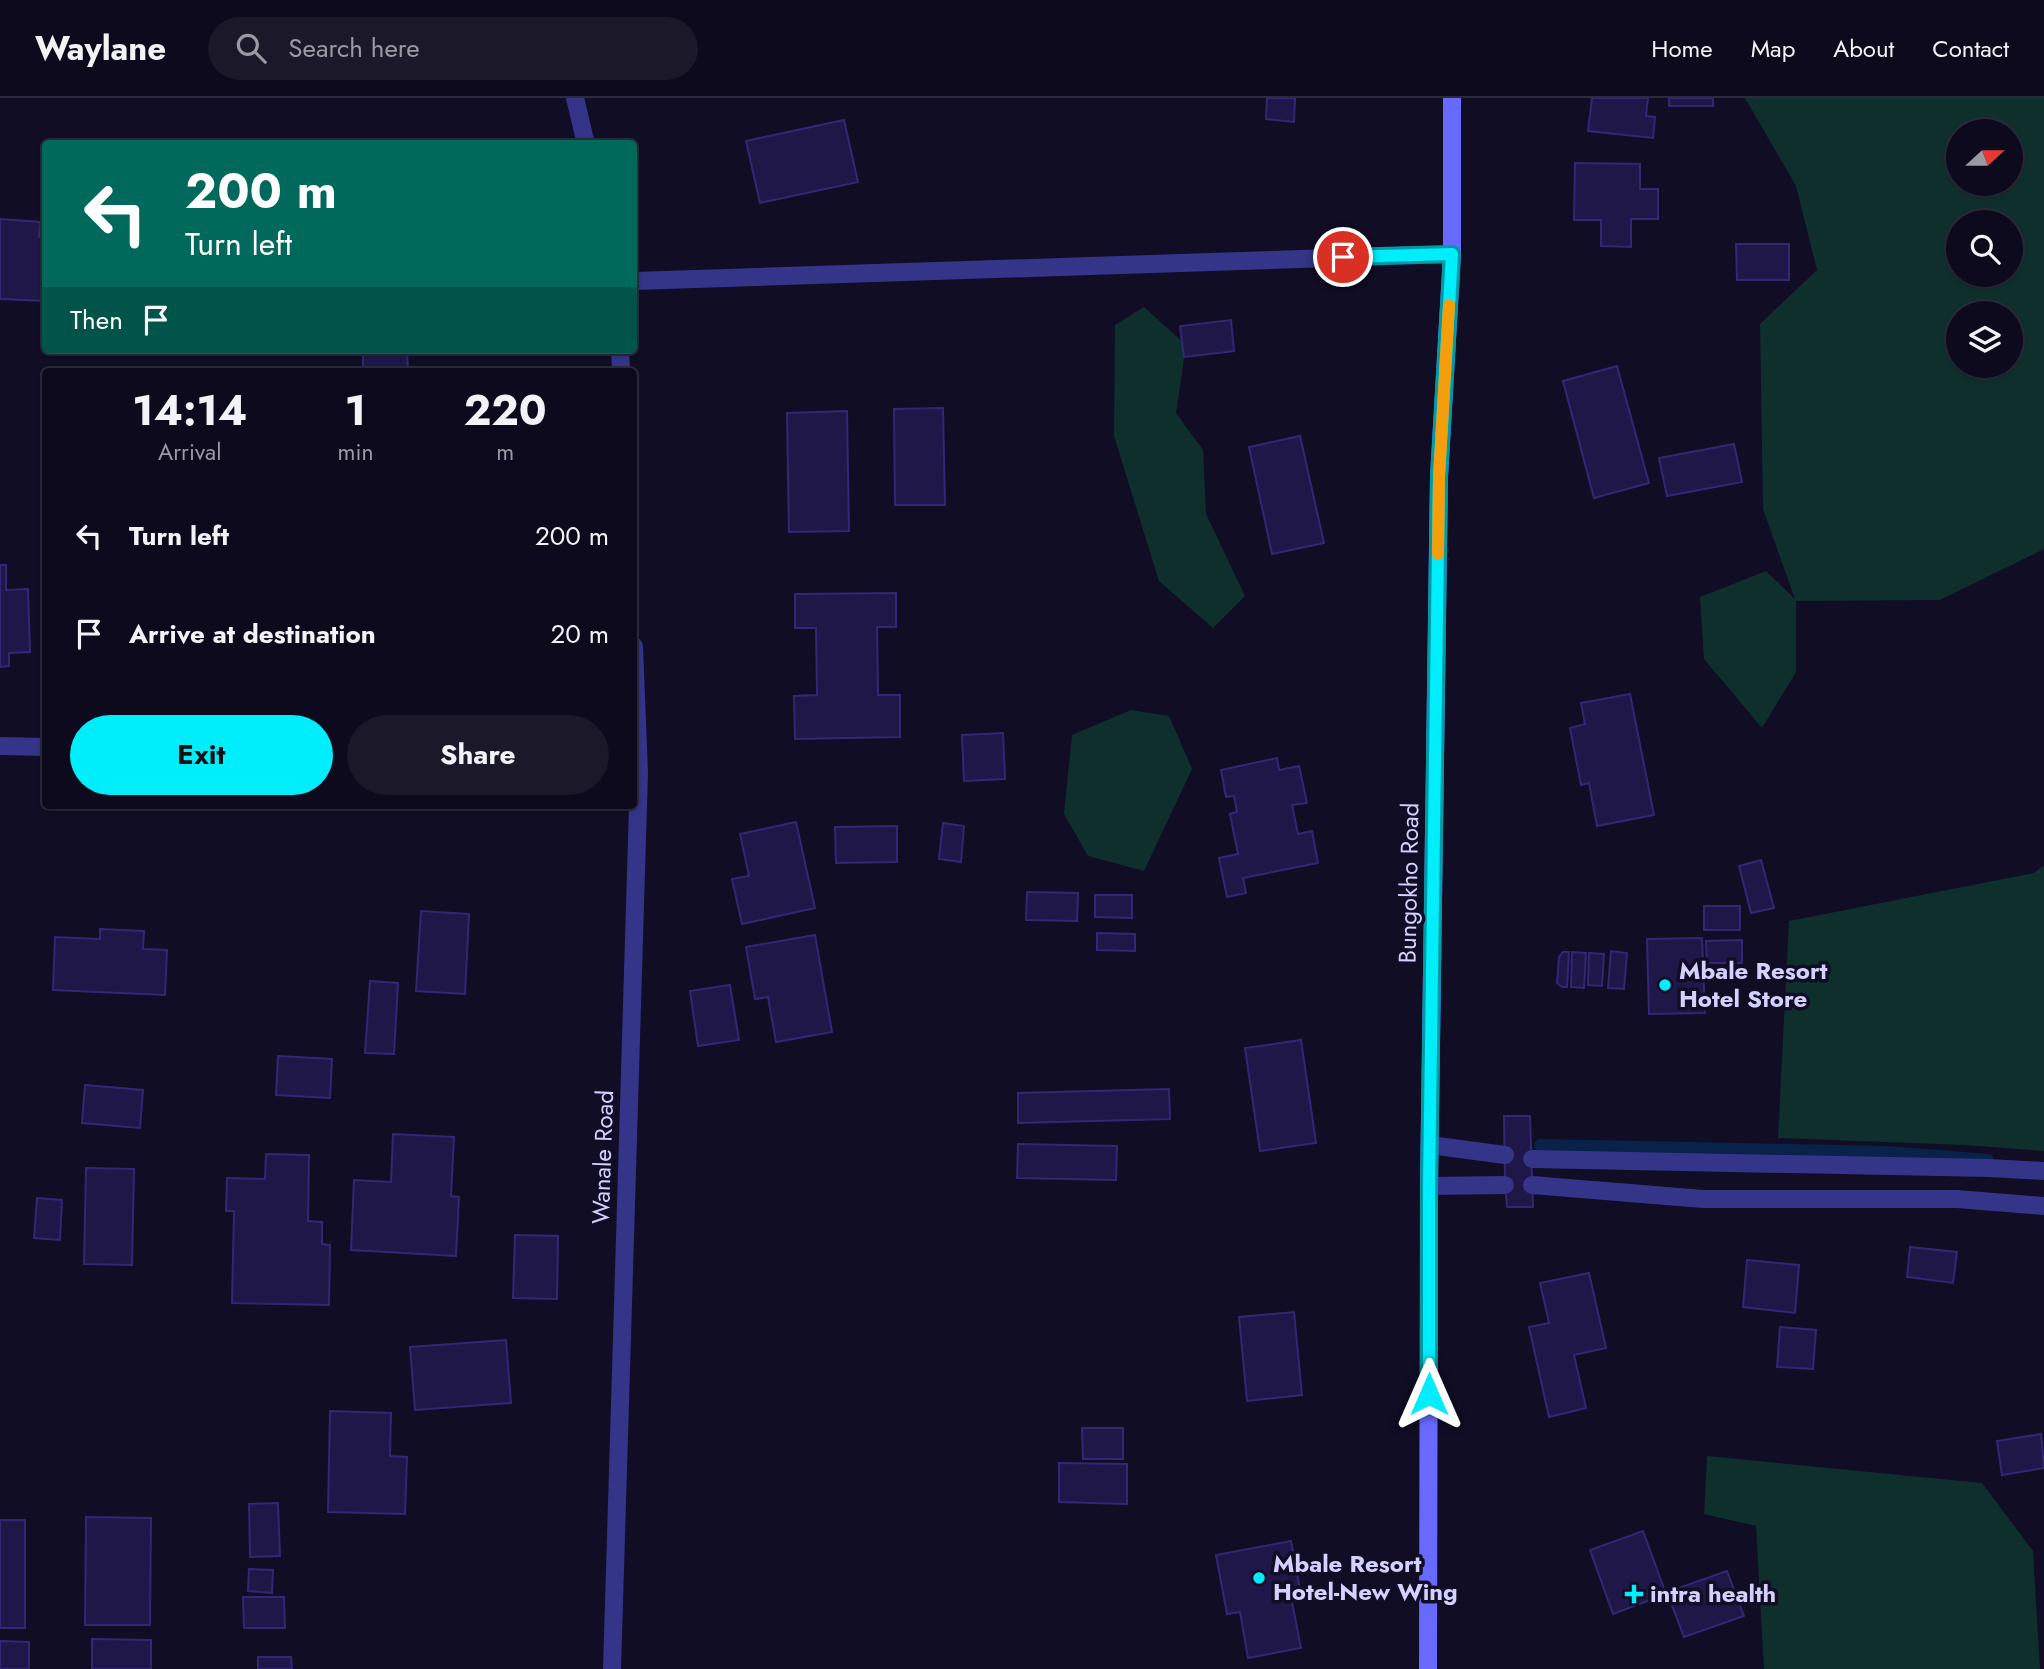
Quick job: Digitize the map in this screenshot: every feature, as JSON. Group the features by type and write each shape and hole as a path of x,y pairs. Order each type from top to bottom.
{"street":[{"path":"575,98 585,140"},
{"name":"Bungokho Road","path":"1428,1669 1429,1186 1439,477 1452,254 1452,98"},
{"path":"637,281 1452,254"},
{"path":"0,746 42,747"},
{"name":"Wanale Road","path":"612,1669 635,809"},
{"path":"1430,1145 1505,1155"},
{"path":"1531,1159 1976,1167 2044,1171"},
{"path":"1429,1186 1505,1185"},
{"path":"1532,1185 1703,1199 1957,1199 2044,1206"}],"green space":[{"path":"1745,98 2044,98 2044,549 1940,600 1796,601 1796,672 1762,728 1704,659 1700,597 1766,571 1795,599 1763,509 1760,324 1817,270 1796,186"},
{"path":"1144,307 1186,345 1176,413 1203,450 1206,514 1245,596 1213,628 1159,581 1114,436 1115,325"},
{"path":"1131,710 1169,716 1192,769 1144,871 1088,856 1064,814 1072,735"},
{"path":"2044,865 2044,1151 1965,1145 1778,1138 1789,921 2034,873"},
{"path":"1707,1456 1982,1483 2033,1551 2040,1669 1764,1669 1756,1526 1704,1514"}],"building":[{"path":"1267,98 1295,98 1294,122 1266,119"},
{"path":"1592,98 1648,98 1646,116 1655,117 1653,138 1588,131"},
{"path":"1669,98 1713,98 1713,106 1669,106"},
{"path":"844,120 858,182 760,203 746,141"},
{"path":"1575,163 1640,164 1640,189 1658,189 1658,219 1631,219 1631,247 1601,246 1601,220 1574,220"},
{"path":"0,219 40,222 42,301 0,299"},
{"path":"1736,244 1789,244 1789,280 1737,280"},
{"path":"1231,320 1234,351 1184,357 1180,326"},
{"path":"363,354 407,354 408,368 363,368"},
{"path":"1617,366 1649,483 1594,498 1563,381"},
{"path":"943,408 945,505 895,505 894,409"},
{"path":"847,411 849,531 789,532 787,413"},
{"path":"1300,436 1324,543 1272,554 1249,447"},
{"path":"1734,444 1742,482 1667,496 1659,458"},
{"path":"0,565 6,565 6,590 28,589 30,652 9,653 9,666 0,667"},
{"path":"896,593 896,627 877,627 878,695 900,695 900,737 795,739 794,696 817,695 816,628 795,628 795,594"},
{"path":"1630,694 1654,815 1597,826 1589,783 1581,785 1570,728 1585,724 1581,703"},
{"path":"1003,733 1005,779 964,781 962,735"},
{"path":"1277,758 1279,770 1299,766 1307,803 1292,805 1298,834 1312,831 1318,863 1243,878 1246,893 1227,897 1219,858 1238,854 1230,814 1237,812 1234,796 1226,797 1221,770"},
{"path":"796,822 815,908 742,924 732,879 749,876 740,834"},
{"path":"943,823 964,826 961,862 939,859"},
{"path":"897,826 897,862 836,863 835,827"},
{"path":"1761,860 1774,908 1751,913 1739,866"},
{"path":"1027,892 1078,893 1077,921 1026,920"},
{"path":"1095,895 1132,895 1132,918 1095,917"},
{"path":"1704,906 1740,906 1740,930 1704,930"},
{"path":"421,911 469,914 465,994 416,991"},
{"path":"100,929 144,931 143,949 167,950 165,995 53,990 55,937 100,939"},
{"path":"1097,933 1135,934 1135,951 1097,950"},
{"path":"815,935 832,1032 776,1042 768,997 755,999 746,947"},
{"path":"1702,938 1705,1013 1649,1014 1647,939"},
{"path":"1742,940 1742,963 1707,963 1706,941"},
{"path":"1611,951 1627,953 1624,989 1608,988"},
{"path":"1563,952 1569,952 1567,987 1557,983 1559,957"},
{"path":"1572,952 1586,953 1584,988 1571,987"},
{"path":"1589,953 1604,954 1602,986 1588,985"},
{"path":"370,981 398,983 394,1054 365,1053"},
{"path":"730,985 739,1040 698,1046 690,991"},
{"path":"1301,1040 1316,1143 1260,1151 1245,1048"},
{"path":"278,1056 332,1059 330,1098 276,1095"},
{"path":"85,1085 143,1090 140,1128 82,1123"},
{"path":"1169,1089 1170,1119 1018,1123 1018,1093"},
{"path":"1504,1116 1530,1116 1533,1207 1507,1207"},
{"path":"393,1134 454,1137 451,1196 459,1197 456,1256 351,1250 354,1180 391,1182"},
{"path":"1018,1144 1117,1146 1116,1180 1017,1178"},
{"path":"266,1154 309,1155 308,1221 322,1222 322,1244 330,1245 329,1305 232,1303 234,1211 226,1211 227,1178 265,1179"},
{"path":"86,1168 134,1169 132,1265 84,1264"},
{"path":"37,1198 62,1200 60,1240 34,1238"},
{"path":"515,1235 558,1236 557,1299 513,1298"},
{"path":"1910,1247 1957,1252 1953,1283 1907,1277"},
{"path":"1747,1260 1799,1265 1795,1313 1743,1307"},
{"path":"1589,1273 1606,1348 1574,1355 1586,1408 1549,1417 1529,1327 1549,1323 1540,1283"},
{"path":"1294,1312 1302,1395 1247,1401 1239,1317"},
{"path":"1780,1327 1816,1330 1813,1369 1777,1367"},
{"path":"506,1340 511,1403 415,1410 410,1347"},
{"path":"330,1411 391,1413 390,1456 407,1457 405,1514 328,1512"},
{"path":"1082,1428 1123,1428 1123,1459 1083,1459"},
{"path":"2041,1434 2044,1468 2002,1475 1997,1441"},
{"path":"1059,1463 1127,1464 1127,1504 1059,1502"},
{"path":"278,1503 280,1556 250,1557 249,1504"},
{"path":"86,1517 151,1518 150,1625 85,1625"},
{"path":"0,1520 25,1520 25,1628 0,1628"},
{"path":"1643,1531 1666,1594 1613,1614 1590,1550"},
{"name":"Mbale Resort Hotel-New Wing","path":"1291,1541 1302,1600 1292,1602 1301,1648 1248,1658 1240,1612 1227,1614 1216,1555"},
{"path":"249,1569 273,1570 272,1593 248,1591"},
{"path":"1727,1571 1744,1616 1684,1637 1667,1592"},
{"path":"243,1597 284,1597 285,1628 244,1628"},
{"path":"92,1639 151,1640 151,1669 92,1669"},
{"path":"0,1641 29,1642 29,1669 0,1669"},
{"path":"258,1657 291,1657 292,1669 258,1669"}],"waterway":[{"path":"1540,1145 1888,1152 1988,1160"}],"slow traffic":[{"path":"1438,554 1439,477 1449,305"}],"place":[{"name":"Mbale Resort Hotel Store","path":"1665,985"},
{"name":"Mbale Resort Hotel-New Wing","path":"1259,1578"},
{"name":"intra health","path":"1634,1594"}],"route":[{"path":"1343,257 1452,254 1439,477 1429,1186 1429,1394"}]}
